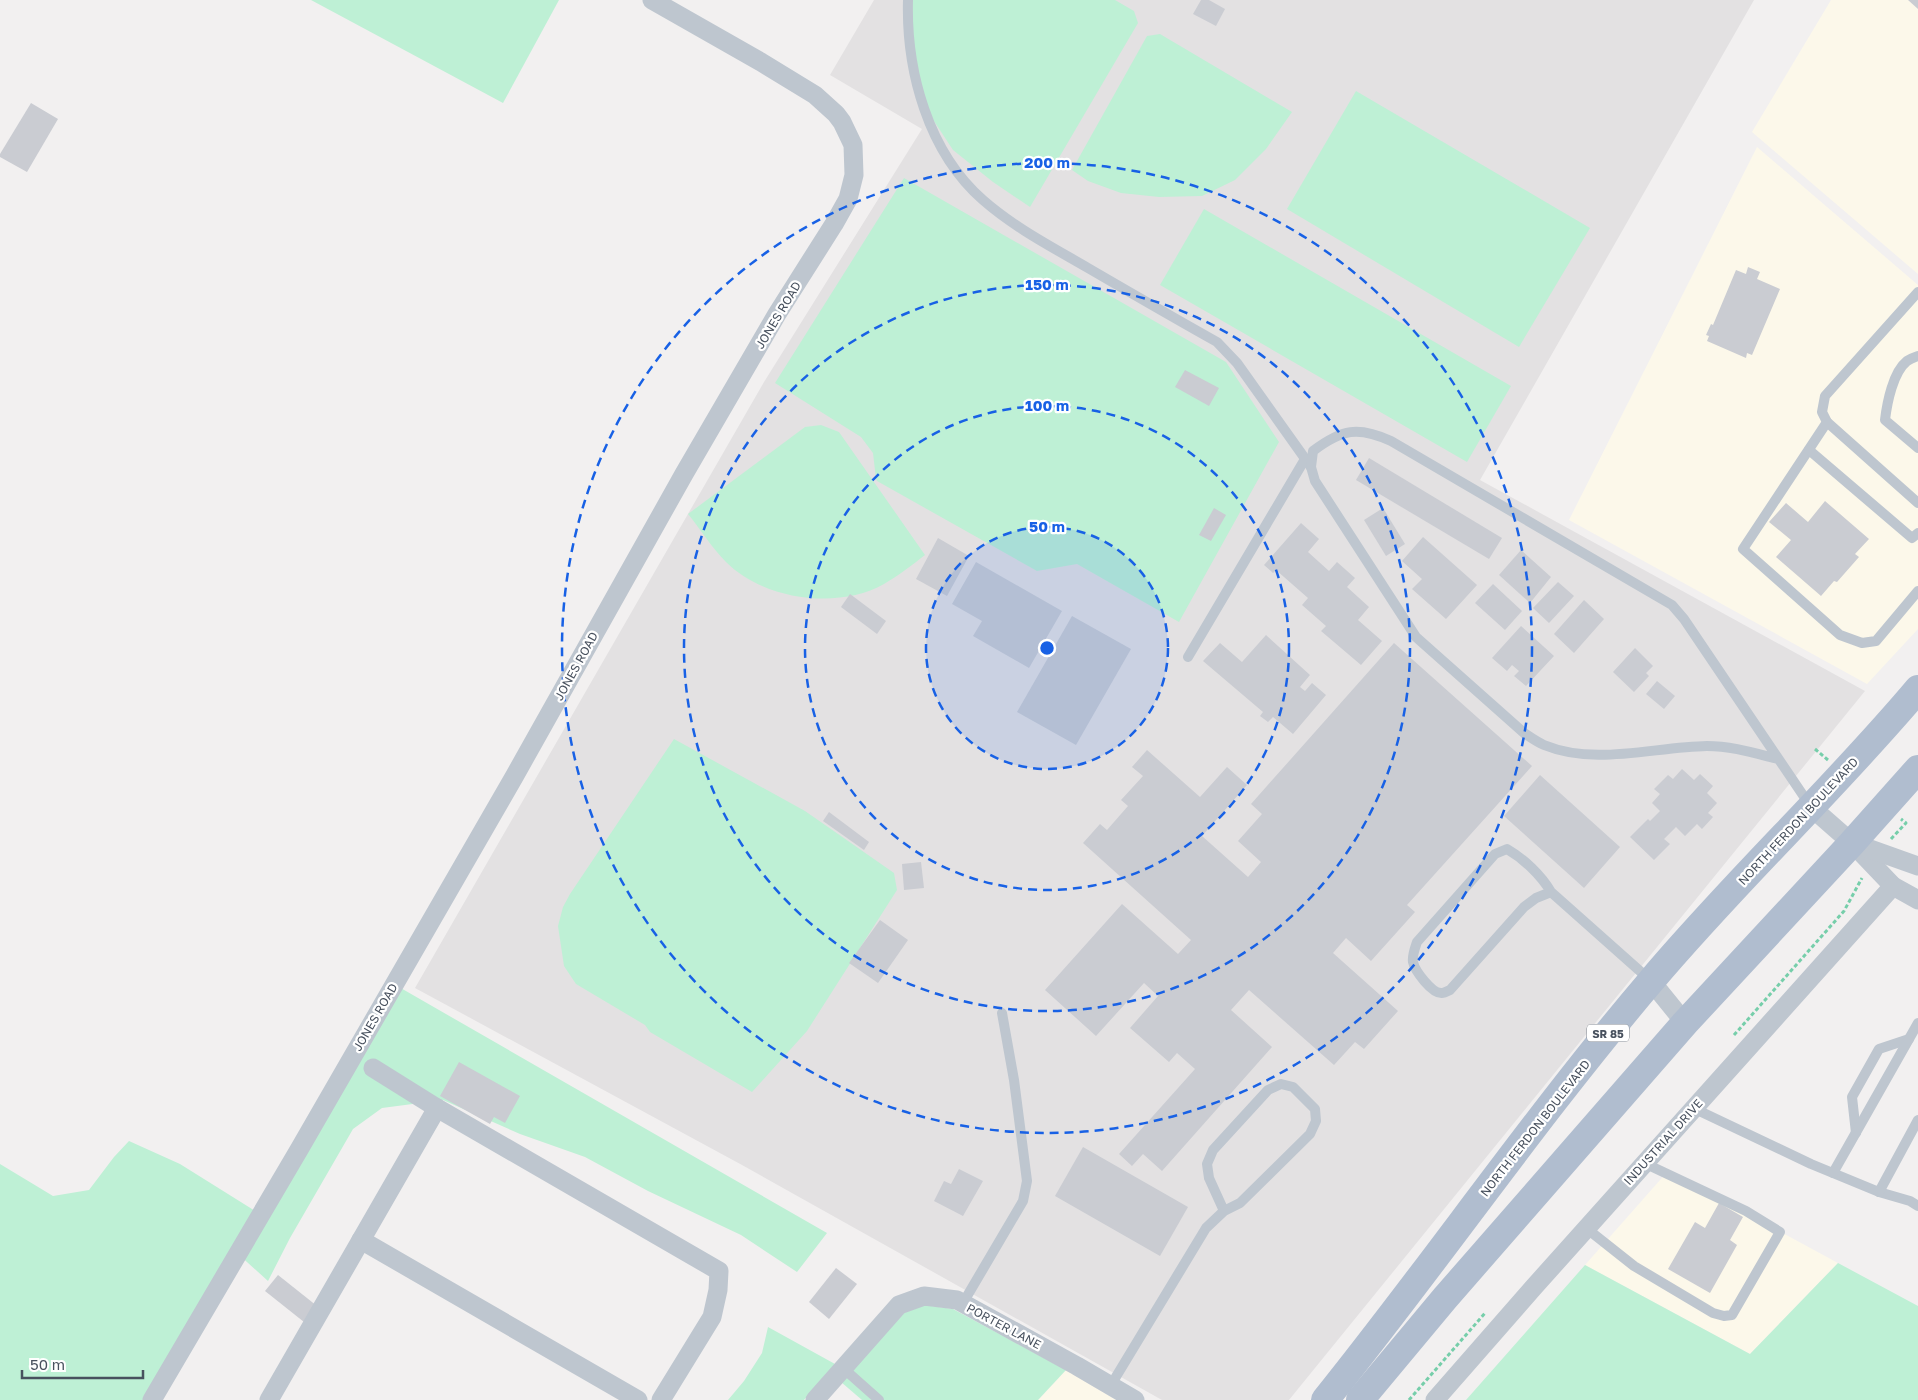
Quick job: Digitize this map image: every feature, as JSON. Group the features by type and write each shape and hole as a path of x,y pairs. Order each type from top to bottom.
{"main road":[{"name":"NORTH FERDON BOULEVARD","path":"1325,1400 1386,1324 1553,1102 1650,981 1874,741 1918,689"},
{"path":"1360,1400 1445,1298 1685,1023 1918,769"}],"street":[{"name":"JONES ROAD","path":"152,1400 296,1156 514,777 684,474 777,314 848,199 854,175 853,145 836,114 807,90 652,0"},
{"path":"1811,807 1852,843 1875,858 1892,886 1918,900"},
{"path":"1875,858 1916,862"},
{"name":"INDUSTRIAL DRIVE","path":"1435,1400 1892,886"},
{"path":"1650,981 1685,1023"},
{"path":"373,1068 437,1108 719,1271 718,1290 712,1317 661,1400"},
{"path":"269,1400 437,1108"},
{"path":"361,1240 638,1400"},
{"name":"PORTER LANE","path":"815,1400 899,1305 924,1296 957,1300 1136,1400"}],"lane":[{"path":"908,0 908,34 916,80 924,110 942,148 961,176 982,199 1024,231 1217,342 1237,363 1308,463 1315,481 1416,637 1524,733 1543,744 1566,752 1597,755 1708,746 1734,747 1778,759"},
{"path":"1918,292 1825,396 1822,412 1827,422 1918,503"},
{"path":"1918,356 1907,361 1897,374 1887,402 1885,420 1918,448"},
{"path":"1827,422 1743,549 1840,635 1862,643 1876,641 1918,591"},
{"path":"1188,658 1308,463 1313,451 1331,437 1353,431 1375,433 1392,441 1672,606 1684,619 1811,807"},
{"path":"1809,450 1912,538 1918,533"},
{"path":"1552,892 1536,898 1524,907 1450,990 1443,993 1436,992 1419,975 1413,962 1417,942 1495,854 1507,849 1515,854 1545,882 1552,892 1650,981"},
{"path":"963,1303 1023,1202 1027,1187 1019,1116 1002,1013"},
{"path":"1834,1173 1918,1023"},
{"path":"1856,1133 1852,1097 1879,1049 1909,1039"},
{"path":"1111,1386 1206,1228 1224,1211 1240,1203 1310,1134 1316,1121 1315,1109 1292,1087 1281,1084 1268,1090 1213,1150 1207,1164 1209,1178 1224,1211"},
{"path":"1693,1108 1834,1173 1880,1192 1910,1201 1918,1206"},
{"path":"1880,1192 1918,1120"},
{"path":"1586,1228 1634,1266 1713,1313 1724,1316 1732,1315 1780,1232 1746,1211 1644,1163"},
{"path":"842,1368 879,1400"}],"path":[{"path":"1732,1038 1844,911 1875,858 1906,823"},
{"path":"1409,1400 1489,1310"}],"shaded area":[{"path":"874,0 1754,0 1480,480 1865,691 1289,1400 1162,1400 742,1165 415,988 764,382 922,129 830,75"},
{"path":"1831,0 1918,0 1918,274 1752,132"},
{"path":"1757,147 1918,285 1918,629 1867,684 1569,520"},
{"path":"1668,1171 1838,1263 1750,1354 1585,1265"},
{"path":"1066,1370 1116,1400 1038,1400"}],"green space":[{"path":"311,0 559,0 503,103"},
{"path":"910,0 1115,0 1134,11 1138,23 1030,207 993,182 953,150 928,112 912,60"},
{"path":"1160,34 1292,112 1266,149 1235,180 1202,196 1159,197 1121,193 1088,181 1072,170 1147,36"},
{"path":"1356,91 1590,228 1519,347 1287,209"},
{"path":"904,178 1226,362 1279,442 1179,622 1077,564 1037,571 877,481 873,453 861,437 775,383"},
{"path":"1204,209 1511,386 1467,462 1160,285"},
{"path":"821,425 839,432 925,555 884,584 866,592 845,597 802,597 781,593 760,585 742,575 726,562 688,514 805,427"},
{"path":"674,739 805,811 894,873 897,890 807,1031 752,1092 650,1032 645,1025 576,984 564,966 558,926 563,907"},
{"path":"392,983 827,1233 797,1272 741,1235 648,1191 585,1157 520,1134 443,1100 382,1108 353,1129 290,1238 268,1281 236,1252 153,1400 0,1400 0,1164 53,1196 89,1190 114,1157 129,1141 180,1164 257,1212"},
{"path":"1838,1263 1918,1306 1918,1400 1466,1400 1585,1265 1750,1354"},
{"path":"924,1305 953,1309 1066,1370 1038,1400 862,1400 841,1382 904,1313"},
{"path":"768,1327 835,1364 804,1400 728,1400 744,1381 762,1353"}],"building":[{"path":"1201,0 1209,0 1225,9 1216,26 1193,14"},
{"path":"1908,0 1918,0 1918,9"},
{"path":"31,103 58,119 27,172 0,157 0,154"},
{"path":"1748,267 1760,272 1757,279 1780,289 1752,355 1747,353 1746,358 1707,341 1709,336 1706,335 1711,324 1713,325 1736,270 1746,274"},
{"path":"1185,370 1219,388 1209,406 1175,387"},
{"path":"1369,458 1502,538 1489,559 1356,480"},
{"path":"1825,501 1869,539 1855,554 1859,557 1837,582 1834,581 1821,596 1776,557 1791,540 1769,522 1786,503 1808,522"},
{"path":"1214,508 1226,515 1211,541 1199,535"},
{"path":"1383,508 1405,544 1386,556 1364,520"},
{"path":"1301,523 1319,539 1308,552 1329,571 1337,562 1355,578 1347,587 1369,607 1358,620 1382,641 1361,665 1321,631 1326,626 1302,605 1308,598 1276,570 1273,573 1264,565"},
{"path":"1423,537 1477,585 1446,619 1412,589 1422,579 1402,561"},
{"path":"938,538 969,556 947,596 916,579"},
{"path":"1521,550 1551,577 1530,603 1499,575"},
{"path":"976,562 1062,611 1029,668 973,636 982,621 952,604"},
{"path":"1558,582 1574,596 1549,623 1533,608"},
{"path":"1493,584 1522,611 1505,630 1475,603"},
{"path":"850,594 886,621 877,634 841,607"},
{"path":"1584,600 1604,619 1574,653 1554,634"},
{"path":"1072,616 1131,649 1076,745 1017,712"},
{"path":"1521,626 1554,656 1526,686 1514,676 1519,671 1512,665 1507,671 1492,658"},
{"path":"1266,635 1310,675 1300,687 1305,691 1312,683 1326,695 1293,734 1273,717 1268,722 1260,716 1263,712 1203,661 1220,643 1242,662"},
{"path":"1394,643 1532,766 1407,905 1415,912 1371,961 1346,938 1333,953 1398,1011 1364,1049 1355,1042 1334,1065 1249,990 1231,1010 1272,1047 1162,1171 1143,1154 1132,1166 1119,1154 1195,1069 1177,1053 1169,1062 1130,1028 1158,996 1144,983 1096,1036 1045,990 1122,904 1178,954 1191,940 1083,843 1100,824 1107,830 1128,806 1121,800 1143,776 1132,767 1147,750 1200,797 1227,767 1247,785 1202,836 1248,877 1261,862 1238,841 1262,814 1251,804"},
{"path":"1635,648 1653,666 1646,673 1649,676 1634,692 1613,672"},
{"path":"1657,681 1675,696 1664,709 1646,694"},
{"path":"1682,769 1694,780 1700,774 1713,786 1707,793 1717,803 1708,813 1713,817 1702,829 1697,824 1685,836 1676,827 1664,839 1670,844 1654,860 1630,837 1648,819 1650,821 1660,811 1652,803 1660,794 1654,789 1668,775 1673,779"},
{"path":"1540,775 1620,847 1584,888 1504,816"},
{"path":"829,812 869,842 864,850 823,821"},
{"path":"921,862 924,888 904,890 902,864"},
{"path":"880,920 908,940 878,983 849,963"},
{"path":"459,1062 520,1096 505,1123 494,1117 490,1124 440,1096"},
{"path":"1083,1147 1188,1207 1160,1256 1055,1196"},
{"path":"959,1169 983,1181 963,1216 934,1201 944,1181 951,1184"},
{"path":"1719,1203 1743,1217 1730,1240 1737,1245 1710,1293 1668,1269 1695,1222 1705,1228"},
{"path":"836,1268 857,1284 829,1319 809,1302"},
{"path":"278,1275 317,1306 304,1322 265,1291"}]}
